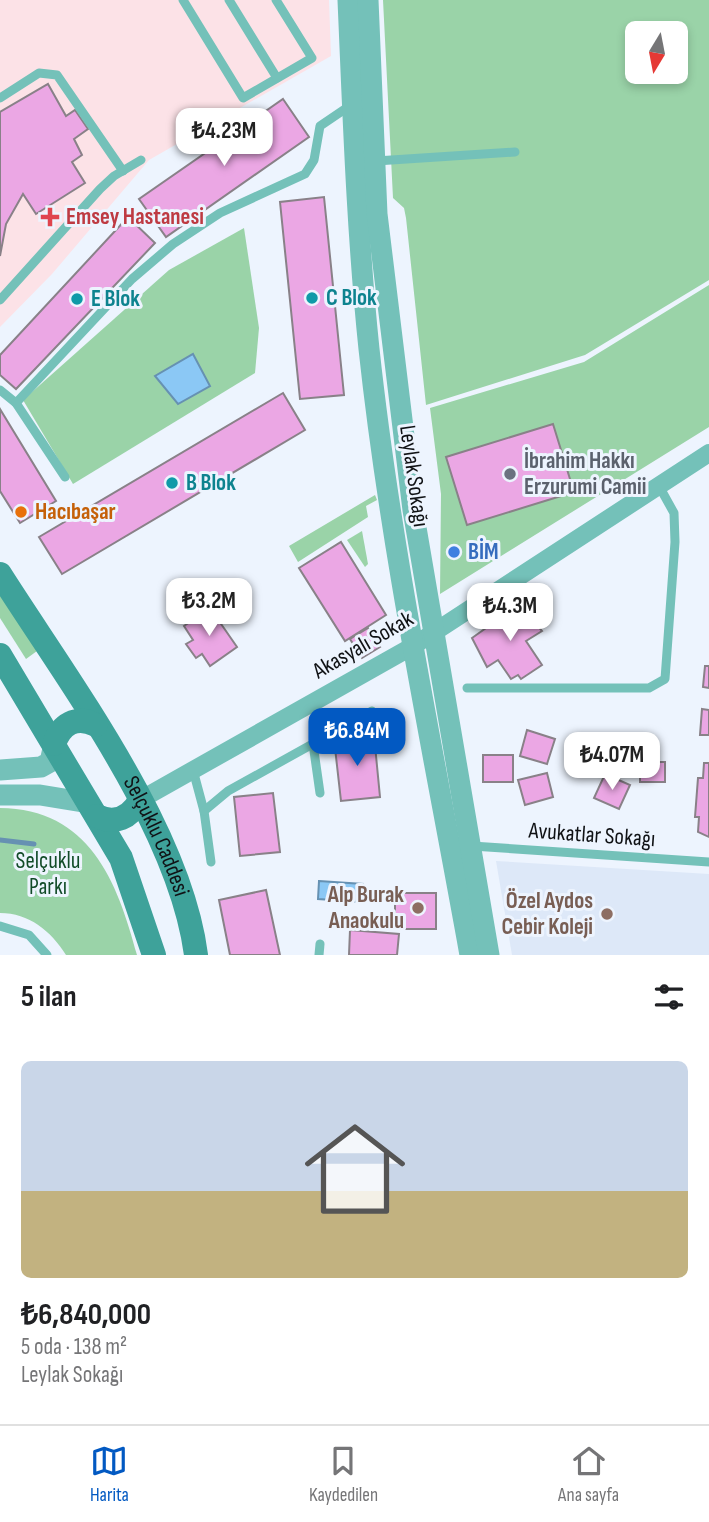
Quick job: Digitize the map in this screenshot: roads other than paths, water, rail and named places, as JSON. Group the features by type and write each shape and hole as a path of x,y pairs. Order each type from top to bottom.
{"main road":[{"name":"Selçuklu Caddesi","path":"0,574 140,800 158,835 182,900 196,955"},
{"name":"Selçuklu Caddesi","path":"0,655 123,861 154,955"},
{"path":"54,744 59,732 68,723 82,720 96,725"},
{"path":"93,810 105,821 120,820 131,812 140,800"}],"street":[{"name":"Leylak Sokağı","path":"348,0 369,350 413,646 470,955"},
{"name":"Leylak Sokağı","path":"368,0 375,161 394,361 432,634 472,846 489,955"},
{"name":"Akasyalı Sokak","path":"140,800 413,646 709,453"},
{"path":"0,769 41,767 50,762 54,744"},
{"path":"0,795 40,795 93,810"}],"lane":[{"path":"183,0 243,98 312,58 276,0"},
{"path":"229,0 278,78"},
{"path":"0,98 39,73 57,75 123,171"},
{"path":"16,403 131,279 173,244 228,209 305,174 314,160 320,126 353,104"},
{"path":"375,161 515,152"},
{"path":"0,300 100,189 141,160"},
{"path":"0,390 16,403 65,477"},
{"path":"467,688 649,688 664,680 675,542 674,513 659,486"},
{"path":"204,811 228,791 372,711"},
{"path":"313,744 320,793"},
{"path":"192,770 204,811 211,862"},
{"name":"Avukatlar Sokağı","path":"472,846 709,862"},
{"path":"0,926 29,935 47,955"},
{"path":"319,955 320,944"}],"water":[{"path":"193,354 210,386 178,404 155,376"},
{"path":"319,881 363,884 362,902 318,899"}],"waterway":[{"path":"0,840 34,844"}],"place":[{"name":"Emsey Hastanesi","path":"50,217"},
{"name":"C Blok","path":"312,298"},
{"name":"E Blok","path":"77,299"},
{"name":"İbrahim Hakkı Erzurumi Camii","path":"510,474"},
{"name":"B Blok","path":"172,483"},
{"name":"Hacıbaşar","path":"21,512"},
{"name":"BİM","path":"454,552"},
{"name":"Alp Burak Anaokulu","path":"418,908"},
{"name":"Özel Aydos Cebir Koleji","path":"607,914"}],"park label":[{"name":"Selçuklu Parkı","path":"48,874"}]}
